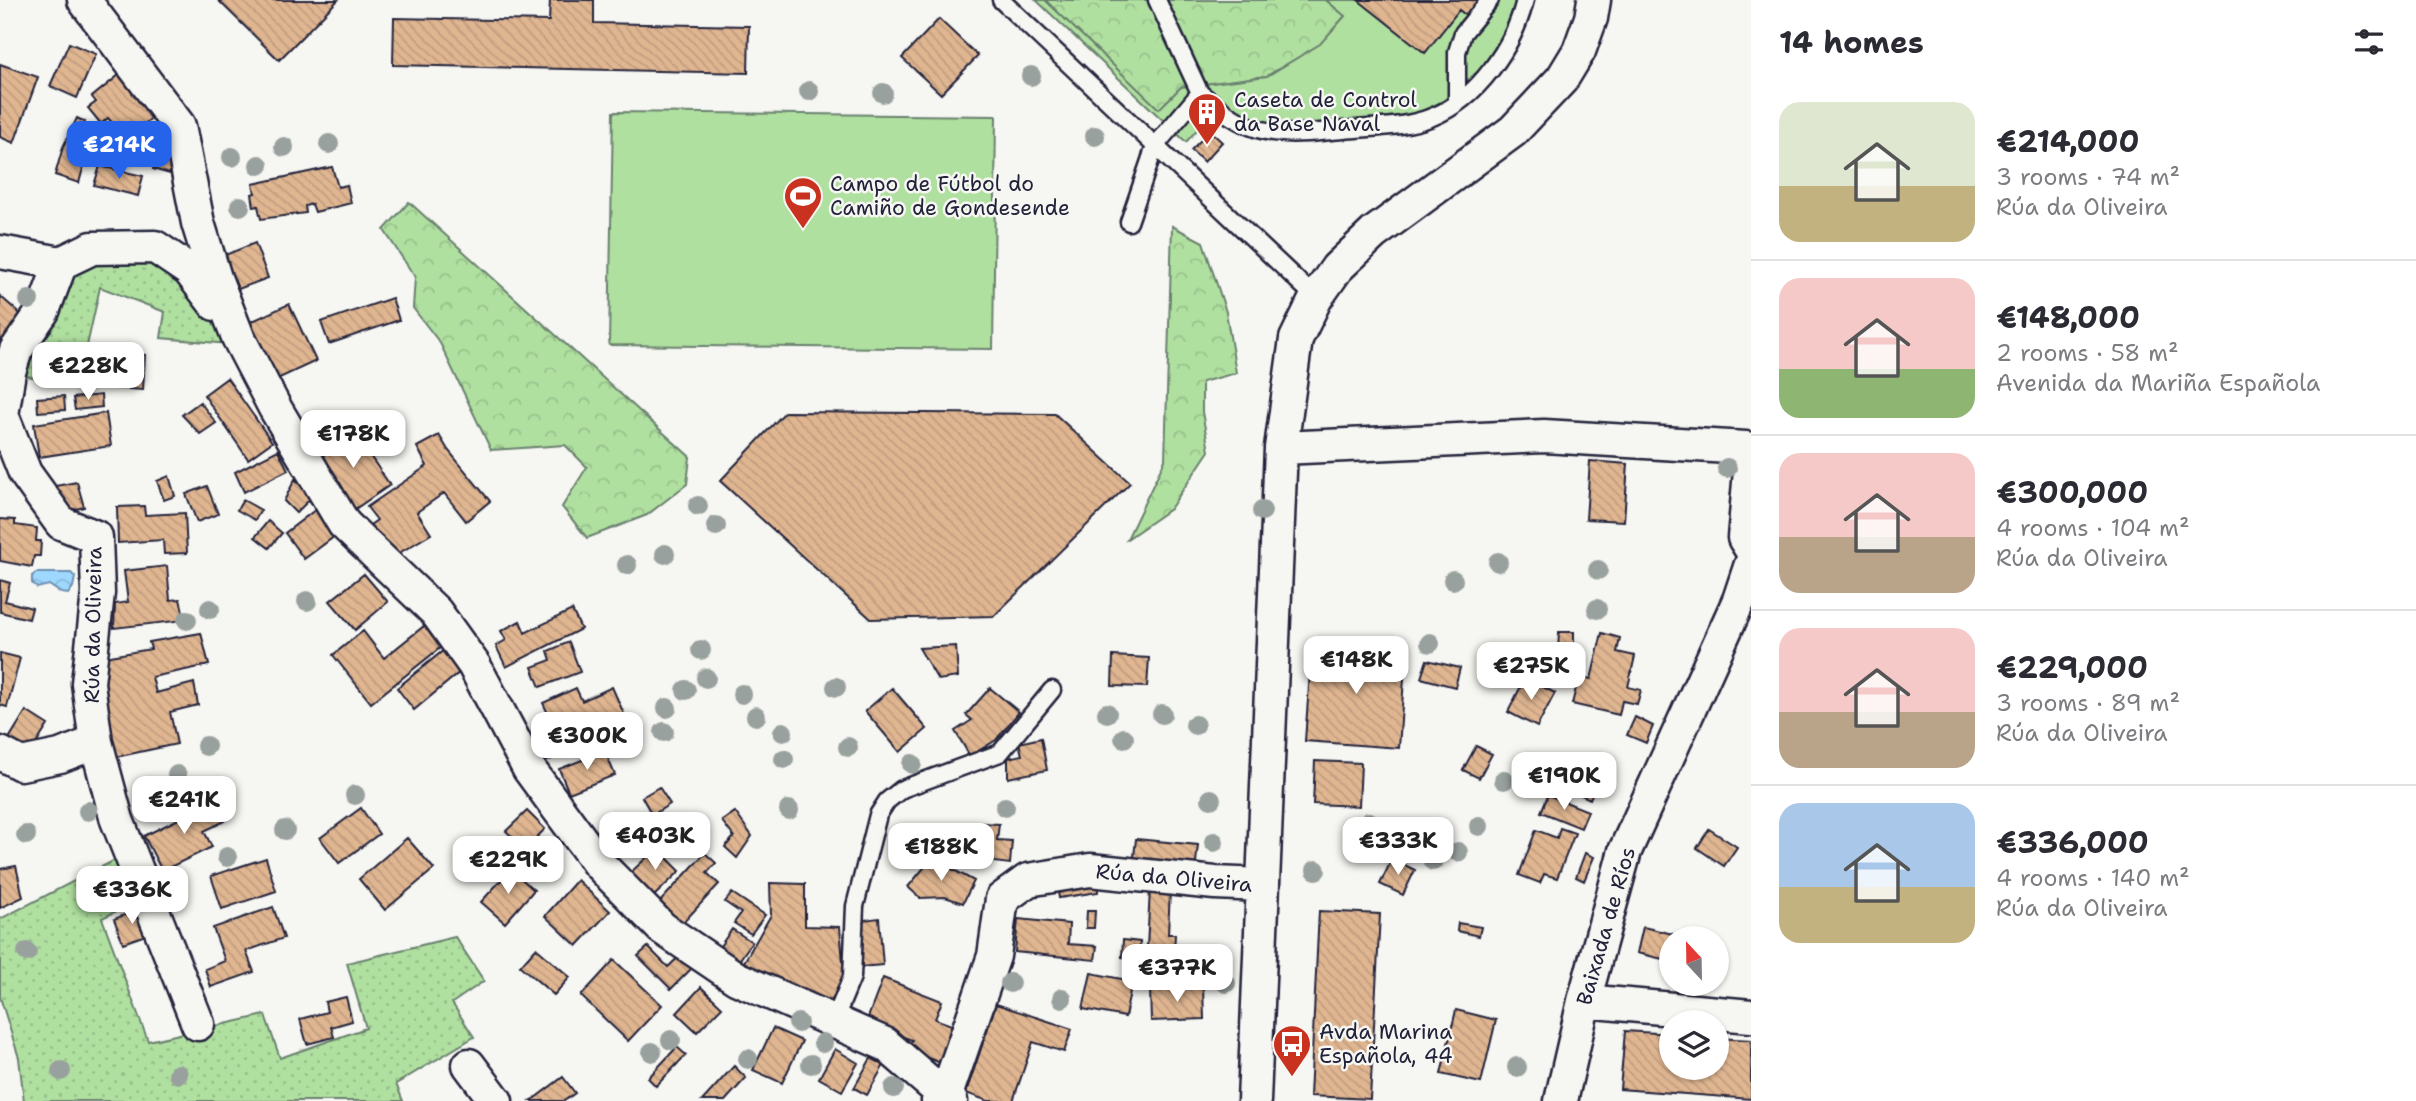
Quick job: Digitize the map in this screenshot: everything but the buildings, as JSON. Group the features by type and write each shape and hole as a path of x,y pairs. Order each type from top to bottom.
{"street":[{"name":"Rúa da Oliveira","path":"84,0 179,126 198,223 215,278 239,337 275,408 344,524 436,612 474,665 529,769 598,863 662,928 736,978 885,1044 945,1099 994,956 1002,899 1028,880 1090,870 1263,885"},
{"path":"1254,1101 1281,448 1296,339 1315,298 1337,268 1374,233 1513,131 1562,79 1579,51 1591,18 1594,0"},
{"name":"Rúa da Oliveira","path":"198,1024 117,820 96,742 88,683 98,593 96,537 61,523 25,473 2,415 4,375 16,350 43,311 61,263 92,247 155,247 189,270 239,337"},
{"path":"0,253 61,263"},
{"path":"1281,448 1544,436 1746,448 1751,460 1744,538 1751,549"},
{"name":"Baixada de Ríos","path":"1561,1101 1584,1001 1625,851 1739,600 1751,564"},
{"path":"0,753 21,764 60,756 96,742"},
{"path":"1584,1001 1751,1016"},
{"path":"469,1065 496,1101"}],"lane":[{"path":"1001,0 1315,298"},
{"path":"1157,0 1200,93 1230,116 1258,129 1293,133 1404,124 1433,117 1457,103 1500,59 1516,30 1525,0"},
{"path":"1457,103 1457,52 1463,33 1490,0"},
{"path":"1129,222 1155,146 1200,93"},
{"path":"834,1021 852,977 855,906 878,815 887,801 902,789 1000,753 1052,690"}],"green space":[{"path":"1036,0 1045,0 1159,109 1181,87 1267,76 1320,44 1345,16 1326,0 1519,0 1507,33 1490,61 1443,101 1416,114 1314,125 1286,125 1260,122 1222,102 1186,142"},
{"path":"1045,0 1326,0 1345,16 1321,44 1267,76 1181,87 1159,110"},
{"name":"Campo de Fútbol do Camiño de Gondesende","path":"613,112 996,116 993,349 609,345"},
{"path":"409,202 690,457 687,484 647,515 587,538 562,507 587,467 565,445 491,450 440,343 413,308 415,277 384,230"},
{"path":"1172,226 1203,242 1226,312 1236,373 1202,382 1202,412 1209,451 1170,509 1127,539 1165,460"},
{"path":"93,256 153,256 181,275 230,344 161,338 165,312 100,287 87,346 59,383 18,374 67,269"},
{"path":"121,857 138,901 102,918 148,1041 265,1015 280,1058 366,1028 347,963 455,937 484,981 452,1003 474,1037 396,1084 403,1101 24,1101 19,1058 0,997 0,919"}],"water":[{"path":"36,573 71,573 75,577 73,587 68,594 49,585 37,588 32,583 32,576"}],"place":[{"name":"Caseta de Control da Base Naval","path":"1207,146"},
{"name":"Campo de Fútbol do Camiño de Gondesende","path":"803,230"},
{"name":"Avda Marina Española, 44","path":"1292,1078"}]}
